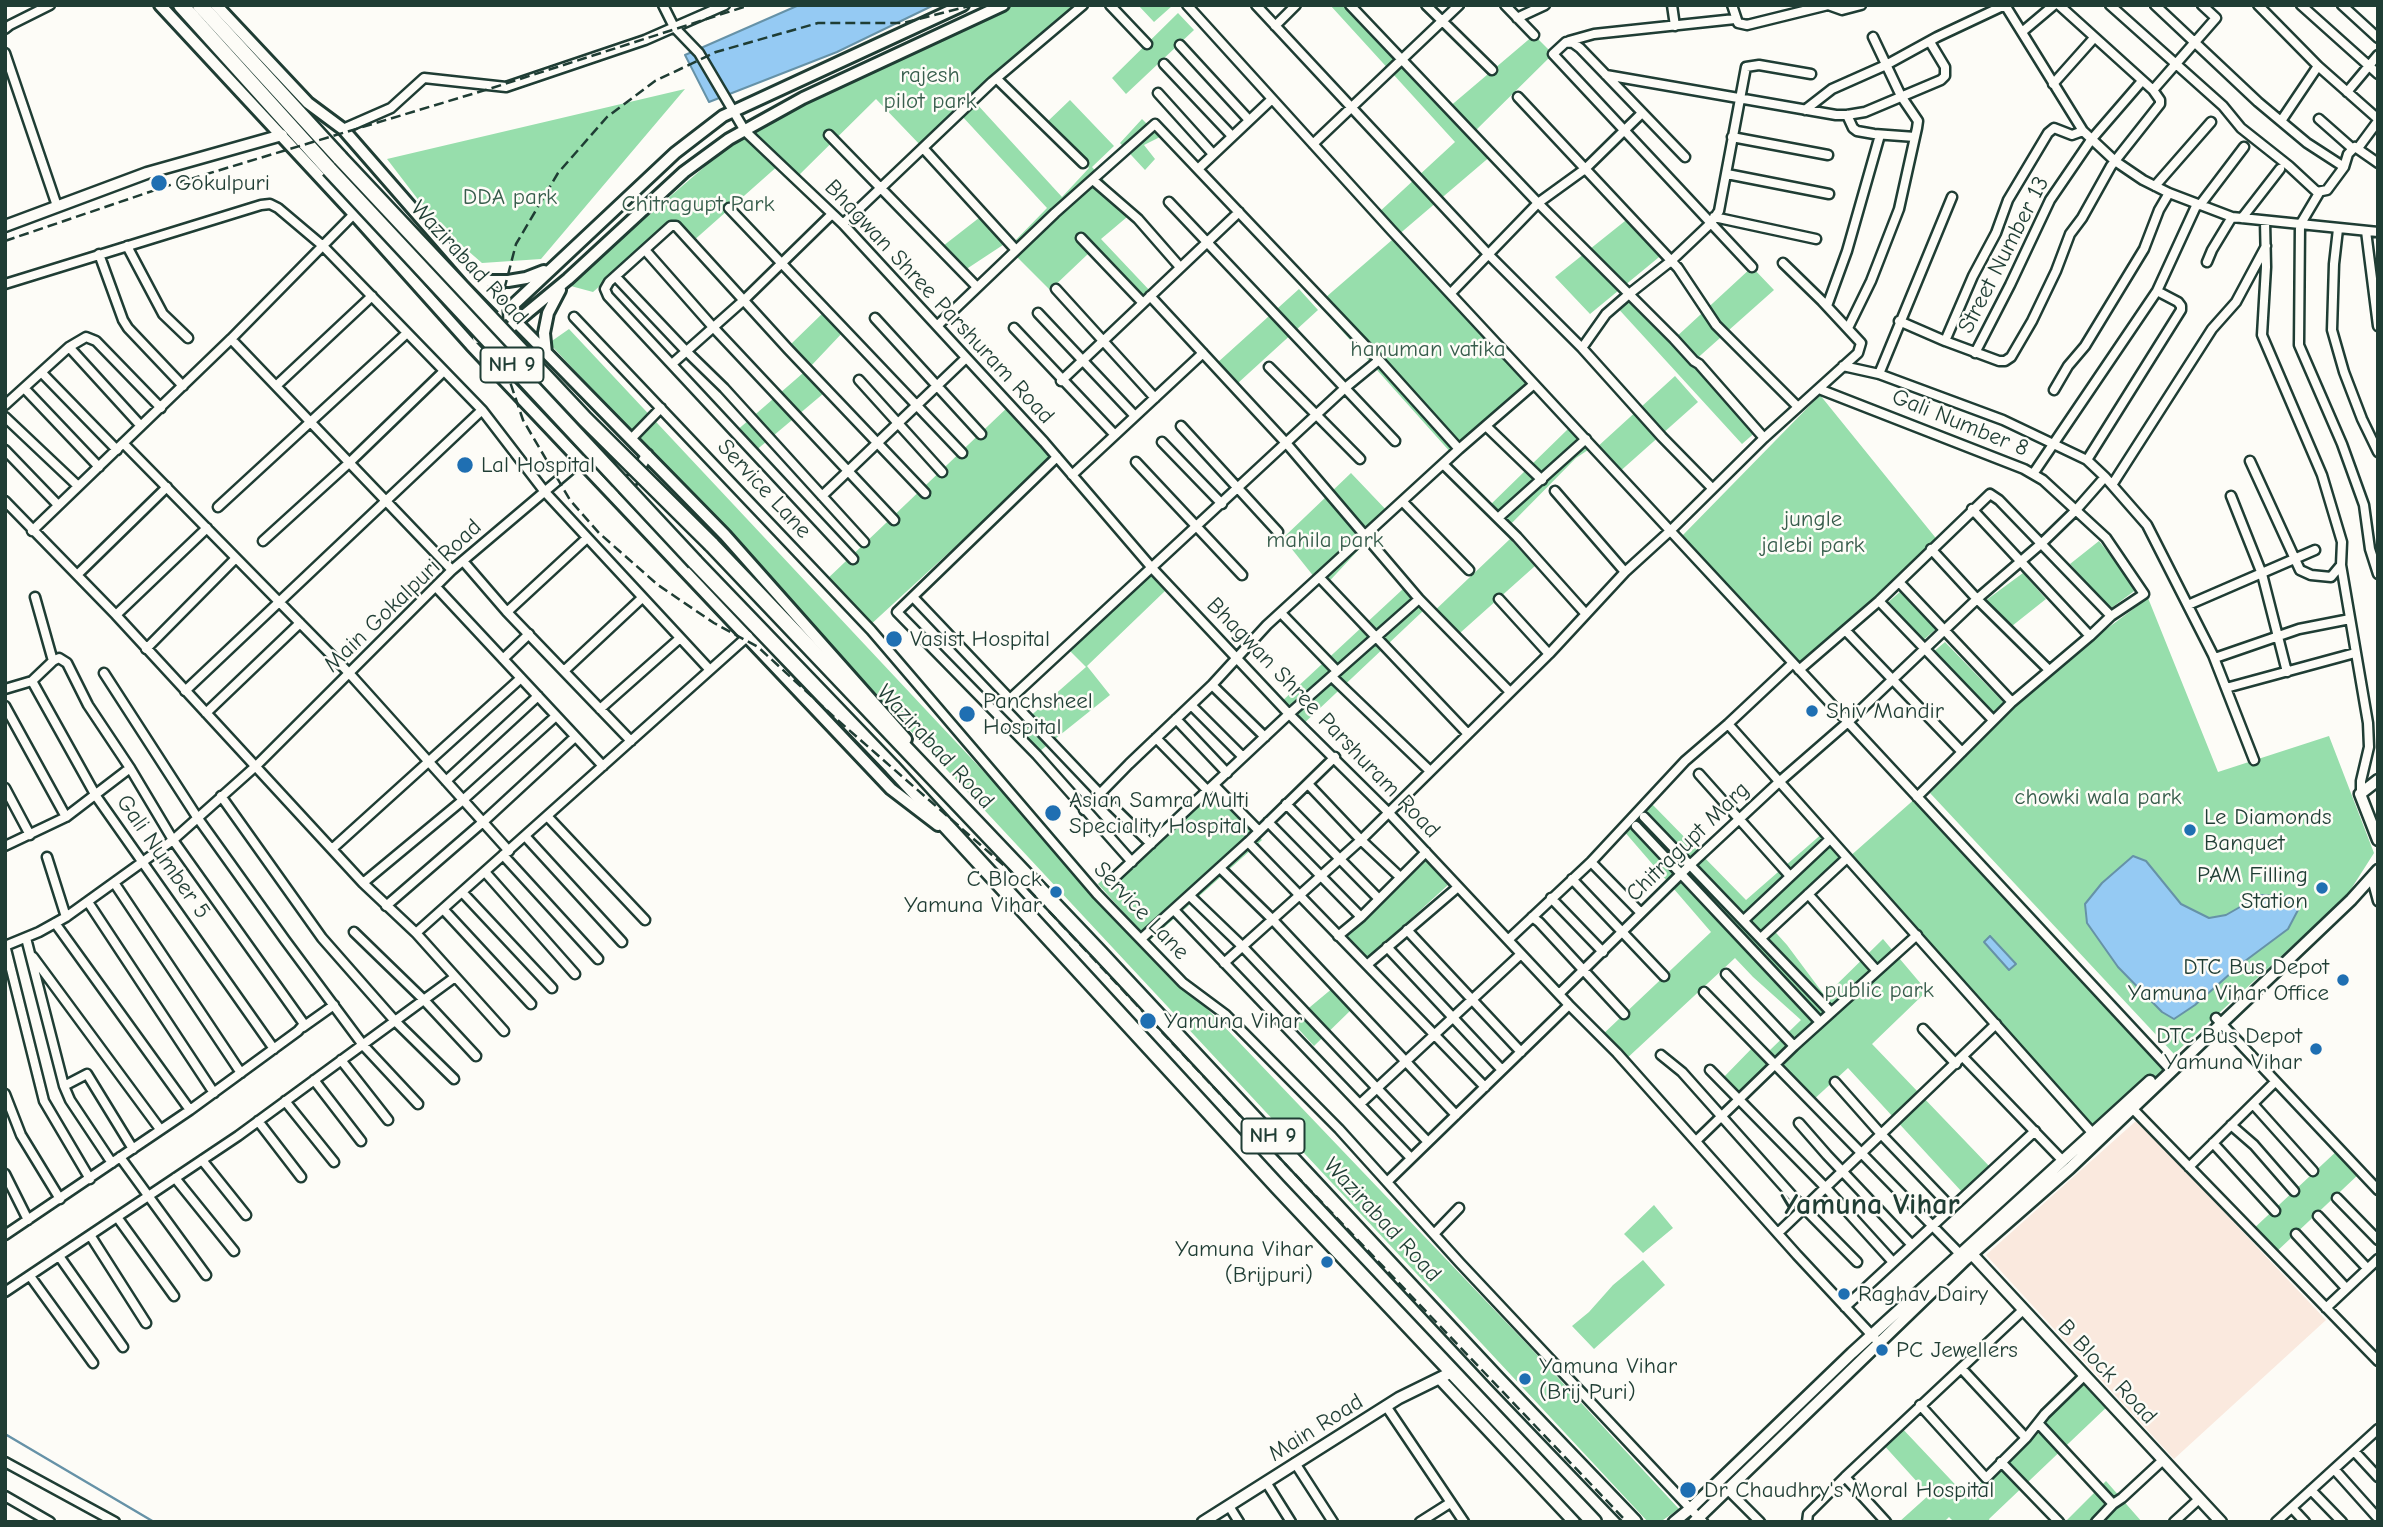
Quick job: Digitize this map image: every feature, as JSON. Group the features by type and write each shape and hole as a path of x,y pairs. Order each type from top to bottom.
{"highway":[{"name":"Wazirabad Road","path":"181,5 329,169 686,552 892,767 1446,1376 1594,1522"},
{"name":"Wazirabad Road","path":"200,5 585,419 711,544 909,752 1634,1522"}],"main road":[{"path":"160,5 282,135 471,345 891,789 960,841"},
{"path":"216,5 308,103 343,129 472,277 725,535 936,773 973,821"},
{"path":"471,345 675,153 723,116 963,5"},
{"path":"483,355 516,322 568,279 684,172 729,139 803,98 1003,5"},
{"path":"472,277 490,281 517,280 543,272 558,262"},
{"path":"546,353 544,333 548,313 556,295 568,279"},
{"path":"608,488 621,488 633,480 647,455"}],"street":[{"path":"5,29 50,5"},
{"name":"Bhagwan Shree Parshuram Road","path":"663,5 674,27 699,53 745,131 843,224 1057,457 1152,568 1289,714 1335,757 1617,1053 1880,1344"},
{"path":"343,129 391,108 424,78 506,87 645,40 725,5"},
{"path":"843,224 997,79 1083,5"},
{"path":"1110,5 1147,44"},
{"path":"1187,5 1534,384 2169,1068"},
{"path":"1256,5 1488,254 1582,348 1662,437 1713,488"},
{"path":"1275,26 1296,5"},
{"path":"1350,5 1538,203 1694,362 1699,364 1764,438"},
{"path":"1426,5 1492,70"},
{"path":"1313,144 1459,5"},
{"path":"1506,5 1534,35"},
{"path":"1517,18 1545,5"},
{"path":"1672,5 1675,26"},
{"path":"1732,5 1735,19 1738,23 1747,25 1828,5 1842,10 1861,5"},
{"path":"1805,110 1832,89 2005,5 2083,131 2115,161 2155,186 2232,216 2378,232"},
{"path":"1899,321 1999,361 2011,357 2056,271 2070,234 2115,161 2160,104 2153,90 2057,5 2022,32"},
{"path":"2110,5 2223,106 2241,128 2289,166 2303,182 2319,192"},
{"path":"2155,5 2281,121 2307,143 2344,167"},
{"path":"2153,90 2216,18 2202,5"},
{"path":"2258,5 2318,66 2378,120 2348,155 2344,167 2326,190 2319,192 2300,225 2299,345 2346,455 2364,505 2370,549 2378,575"},
{"path":"2301,5 2378,74"},
{"path":"2342,5 2378,38"},
{"path":"1735,19 1594,34 1566,43 1553,54 1712,220 1752,267"},
{"path":"1848,328 1895,222 1918,121 1901,96 1873,37"},
{"path":"2053,84 2094,38"},
{"path":"1606,75 1847,115 1865,112 1941,80 1945,76 1945,67 1930,42"},
{"path":"1566,43 1573,43 1580,48 1685,157"},
{"path":"1180,45 1249,120"},
{"path":"5,53 57,206"},
{"path":"2347,92 2378,55"},
{"path":"1164,64 1232,136"},
{"path":"1582,348 1606,314 1671,261 1712,220 1721,205 1746,66 1750,64 1811,74"},
{"path":"2281,121 2318,66"},
{"path":"997,79 1083,163"},
{"name":"Street Number 13","path":"1975,353 2050,200 2091,140 2142,80"},
{"path":"1158,93 1213,154"},
{"path":"1518,97 1671,261 1716,325 1798,407"},
{"path":"1198,169 1272,99"},
{"path":"1451,293 1538,203 1585,169 1642,113"},
{"path":"1847,115 1853,128 1866,133 1915,137"},
{"path":"2319,119 2378,163"},
{"path":"2155,186 2211,122"},
{"path":"937,326 1016,250 1156,124 1379,360 1459,449"},
{"path":"1945,341 1973,276 1996,233 2008,200 2048,133 2054,128 2072,135 2083,131"},
{"path":"5,226 147,173 282,135"},
{"path":"830,135 977,287"},
{"path":"1827,306 1847,251 1880,135"},
{"path":"1732,137 1828,155"},
{"path":"2033,474 2157,291 2198,205 2244,147"},
{"path":"923,148 1016,250"},
{"path":"2242,218 2280,169"},
{"path":"1727,174 1829,194"},
{"path":"1093,180 1138,219 1180,267"},
{"path":"2054,390 2068,366 2085,346 2138,259 2169,193"},
{"path":"1879,374 1952,197"},
{"path":"1169,202 1395,441"},
{"path":"5,284 261,205 270,204 278,208 323,246 482,410 545,492 710,670"},
{"path":"729,208 962,453"},
{"path":"1061,380 1239,212"},
{"path":"32,531 231,339 354,214"},
{"path":"672,364 744,300 832,214"},
{"path":"2207,262 2232,216"},
{"path":"1712,220 1816,239"},
{"path":"2265,221 2262,335 2322,475 2342,542 2341,565 2368,723 2369,750 2361,781 2361,797 2378,840"},
{"path":"853,559 608,296 606,286 645,250 674,225 925,493"},
{"path":"2338,229 2332,330 2344,372 2378,452"},
{"path":"2365,231 2378,326"},
{"path":"1081,238 1143,303"},
{"path":"127,246 163,314 188,338"},
{"path":"2112,485 2212,329 2236,302 2266,246"},
{"path":"645,250 712,326 894,520"},
{"path":"99,254 128,328 183,386"},
{"path":"1224,963 1361,840 1549,653 1625,572 1861,348 1861,342 1783,263"},
{"path":"616,277 724,388 864,542"},
{"path":"1056,289 1155,398"},
{"path":"2087,460 2182,310 2178,302 2157,291"},
{"path":"276,386 372,296"},
{"path":"1150,296 1287,444 1419,599 1510,692"},
{"path":"1038,313 1135,416"},
{"name":"Service Lane","path":"574,317 871,630 1097,894 1183,982 1226,1015 1339,1129 1696,1517"},
{"path":"875,318 981,434"},
{"path":"1014,328 1115,435"},
{"path":"218,507 407,333"},
{"path":"5,405 82,338 92,339 160,408"},
{"path":"231,339 453,570"},
{"path":"69,347 141,426"},
{"path":"1072,475 1203,353"},
{"path":"822,496 966,358"},
{"path":"1010,699 1345,388 1379,360"},
{"path":"1843,366 1879,374 2003,420 2087,460 2105,477 2147,525 2215,658 2254,760"},
{"path":"1269,367 1360,460"},
{"path":"263,541 444,371"},
{"path":"42,373 120,447 167,487 349,673 483,821 506,853 598,959"},
{"path":"859,380 942,472"},
{"path":"1084,810 1212,685 1281,613 1459,449 1534,384"},
{"path":"24,388 99,467"},
{"name":"Gali Number 8","path":"1819,389 2033,474 2106,538 2144,594 2111,616"},
{"path":"631,439 662,408"},
{"path":"186,691 482,410"},
{"path":"5,417 78,486"},
{"path":"1181,426 1278,532"},
{"path":"1486,426 1542,480"},
{"path":"1498,518 1586,439"},
{"path":"1162,442 1222,504"},
{"path":"5,450 58,505"},
{"path":"1057,457 897,612 1037,755 1132,862"},
{"name":"Main Gokalpuri Road","path":"5,945 26,938 66,917 173,840 257,765 453,570 582,460"},
{"path":"2250,461 2300,570 2311,575 2331,577 2341,565"},
{"path":"1136,462 1242,575"},
{"path":"1443,464 1498,518 1585,613"},
{"name":"Chitragupt Marg","path":"1559,994 1681,873 1848,722 1976,599 2042,543 2105,477"},
{"path":"77,575 167,487"},
{"path":"1555,491 1625,572"},
{"path":"1508,940 1591,862 1685,761 1796,667 1846,631 1985,496 1995,495 2111,616 2011,702 1917,797"},
{"path":"2231,496 2262,574 2287,672"},
{"path":"5,502 116,615 363,883 416,933 505,1031"},
{"path":"1403,502 1469,570"},
{"path":"1972,509 2090,636"},
{"path":"116,615 207,528"},
{"path":"507,612 587,538"},
{"path":"1931,549 1976,599 2049,670"},
{"path":"2188,605 2315,550"},
{"path":"146,649 236,558"},
{"path":"463,561 507,612 631,741"},
{"path":"1320,578 1467,733"},
{"path":"1899,582 2011,702"},
{"path":"436,587 603,766"},
{"path":"35,597 53,661"},
{"path":"913,597 1151,844"},
{"path":"565,670 642,598"},
{"path":"1112,880 1289,714 1419,599"},
{"path":"1499,599 1549,653"},
{"path":"1879,601 1993,720"},
{"path":"1281,613 1334,674 1430,771"},
{"path":"2215,658 2299,629 2350,620"},
{"path":"206,713 300,623"},
{"path":"1846,631 1962,752"},
{"path":"503,659 529,634"},
{"path":"416,933 748,636"},
{"path":"600,709 680,639"},
{"path":"2226,688 2355,653"},
{"path":"5,690 32,681 59,658 67,663 88,705 173,840 302,1019 303,1027"},
{"path":"103,673 197,817 334,1005 363,1044 418,1104"},
{"path":"332,849 520,678"},
{"name":"Gali Number 5","path":"32,681 96,796 274,1049"},
{"path":"1212,685 1265,737"},
{"path":"446,781 538,696"},
{"path":"1191,705 1243,757"},
{"path":"5,706 66,817"},
{"path":"363,883 463,800 556,716"},
{"path":"1176,719 1227,773"},
{"path":"1728,724 2096,1137"},
{"path":"386,906 575,737"},
{"path":"1156,738 1259,831"},
{"path":"1141,939 1248,842 1335,757"},
{"path":"5,846 66,817 130,768"},
{"path":"1699,774 1790,876"},
{"path":"2361,792 2378,780"},
{"path":"1308,784 1399,876"},
{"path":"5,788 30,835"},
{"path":"221,796 322,938 395,1021 454,1079"},
{"path":"1286,804 1378,898"},
{"path":"547,816 645,920"},
{"path":"1644,817 1831,1012"},
{"path":"1268,822 1361,916"},
{"path":"1636,826 1820,1022"},
{"path":"525,836 622,942"},
{"path":"1744,920 1830,839"},
{"path":"1248,842 1485,1087"},
{"path":"1338,936 1426,852"},
{"path":"47,857 66,917"},
{"path":"1761,938 1847,858"},
{"path":"1591,862 1641,913"},
{"path":"1220,868 1272,919 1455,1115"},
{"path":"485,872 575,975"},
{"path":"1696,1517 1787,1415 1871,1335 2096,1137 2348,896 2354,895 2375,875"},
{"path":"2375,875 2377,898"},
{"path":"1572,879 1664,976"},
{"path":"115,884 241,1073"},
{"path":"1368,964 1458,887"},
{"path":"463,892 552,988"},
{"path":"1808,894 1877,971"},
{"path":"1190,896 1428,1142"},
{"path":"1552,898 1603,952"},
{"path":"88,902 214,1093"},
{"path":"443,909 530,1004"},
{"path":"1174,910 1411,1158"},
{"path":"1532,917 1624,1014"},
{"path":"55,923 190,1111"},
{"path":"1408,930 1521,1052"},
{"path":"354,932 424,1000 476,1056"},
{"path":"1696,1141 1794,1046 1917,936"},
{"path":"26,938 64,1086 70,1100 112,1163"},
{"path":"5,945 44,1101 90,1179"},
{"path":"1387,947 1502,1070"},
{"path":"1360,1104 1521,954"},
{"path":"31,955 160,1129"},
{"path":"1726,974 1794,1046"},
{"path":"5,1292 258,1121 455,977"},
{"path":"1704,992 1933,1225 1966,1252"},
{"path":"5,1235 190,1111 334,1005"},
{"path":"1387,1182 1569,1005"},
{"path":"2218,1020 2377,1188"},
{"path":"1778,1233 1996,1024"},
{"path":"1923,1029 1956,1064"},
{"path":"1661,1055 1682,1072 1720,1117 1857,1262"},
{"path":"1963,1057 2063,1161"},
{"path":"341,1060 388,1120"},
{"path":"1674,1522 1696,1517 1727,1489 1880,1344 1966,1252 2063,1161 2132,1108 2169,1068"},
{"path":"1710,1070 1826,1188 1892,1261"},
{"path":"64,1086 88,1074 133,1149"},
{"path":"314,1080 361,1141"},
{"path":"1835,1082 1881,1135 1948,1204"},
{"path":"2189,1167 2275,1082"},
{"path":"5,1094 21,1135 60,1199"},
{"path":"285,1101 334,1162"},
{"path":"2253,1104 2314,1171"},
{"path":"2132,1108 2378,1361"},
{"path":"258,1121 301,1177"},
{"path":"1799,1123 1912,1244"},
{"path":"2231,1125 2254,1145 2294,1191"},
{"path":"1845,1307 2035,1131"},
{"path":"2213,1143 2276,1211"},
{"path":"120,1157 206,1275"},
{"path":"202,1160 246,1214"},
{"path":"5,1174 28,1220"},
{"path":"175,1178 234,1251"},
{"path":"2337,1198 2378,1240"},
{"path":"1434,1234 1459,1208"},
{"path":"2318,1216 2367,1268"},
{"path":"117,1217 174,1296"},
{"path":"2297,1234 2346,1289"},
{"path":"90,1235 146,1323"},
{"name":"B Block Road","path":"1966,1252 2221,1522"},
{"path":"59,1256 123,1347"},
{"path":"2326,1308 2378,1259"},
{"path":"30,1276 93,1363"},
{"path":"1807,1522 1808,1514 1845,1477 2023,1310"},
{"path":"1961,1368 2026,1438"},
{"path":"1446,1376 1574,1522"},
{"name":"Main Road","path":"1203,1522 1386,1406 1446,1376"},
{"path":"1920,1405 1986,1478 2084,1376"},
{"path":"1386,1406 1464,1522"},
{"path":"1787,1415 1795,1424"},
{"path":"2038,1423 2113,1504"},
{"path":"2276,1522 2376,1433"},
{"path":"2354,1451 2378,1477"},
{"path":"2096,1522 2162,1460"},
{"path":"5,1462 115,1522"},
{"path":"2001,1462 2059,1522"},
{"path":"1295,1463 1333,1522"},
{"path":"2334,1469 2376,1516"},
{"path":"1845,1477 1886,1522"},
{"path":"1266,1482 1291,1522"},
{"path":"1727,1489 1760,1522"},
{"path":"2311,1490 2342,1522"},
{"path":"5,1496 50,1522"},
{"path":"2174,1522 2199,1499"},
{"path":"1420,1522 1450,1503"},
{"path":"1229,1506 1239,1522"},
{"path":"2292,1508 2305,1522"}],"shaded area":[{"path":"2137,1120 2326,1320 2174,1459 1986,1255"}],"green space":[{"path":"1008,5 1086,5 975,102 1062,197 1089,168 1047,122 1070,100 1114,146 1092,167 1133,212 1101,239 1152,293 1138,302 1089,253 1050,290 1008,248 1047,208 961,115 923,148 876,99 796,178 780,164 692,242 673,222 593,292 567,285 745,132"},
{"path":"1138,5 1172,5 1172,6 1154,22"},
{"path":"1330,5 1350,5 1448,108 1534,35 1553,54 1472,134 1492,155 1397,236 1377,214 1455,142"},
{"path":"1178,13 1194,30 1126,94 1112,78"},
{"name":"DDA park","path":"685,89 541,259 482,263 436,223 387,159"},
{"path":"1142,119 1160,137 1144,145 1155,159 1145,170 1120,143"},
{"path":"984,214 1009,241 965,270 943,246"},
{"path":"1630,217 1664,253 1590,314 1555,277"},
{"name":"hanuman vatika","path":"1392,240 1462,309 1528,383 1452,454 1318,304"},
{"path":"1752,267 1774,290 1693,362 1758,430 1742,444 1614,304 1629,294 1674,339"},
{"path":"1299,289 1318,310 1238,383 1217,363"},
{"path":"826,310 845,330 810,367 790,345"},
{"path":"569,329 1134,932 1526,1343 1679,1509 1660,1522 1648,1522 549,343"},
{"path":"810,367 830,388 754,452 735,432"},
{"path":"1675,376 1698,402 1617,474 1595,449"},
{"name":"jungle jalebi park","path":"1820,395 1939,542 1928,546 1885,592 1799,663 1681,537"},
{"path":"1010,405 1056,454 868,627 824,582"},
{"path":"1568,429 1588,450 1576,458 1503,532 1486,509"},
{"name":"mahila park","path":"1351,473 1391,515 1323,588 1283,538"},
{"path":"1510,539 1535,566 1451,641 1429,616"},
{"path":"2099,541 2137,589 2110,609 2070,564"},
{"path":"1144,568 1165,591 1087,666 1110,695 1040,751 1018,727 1086,667 1062,643"},
{"path":"2023,573 2046,599 2012,626 1985,601"},
{"path":"1403,589 1423,611 1300,727 1280,703"},
{"path":"1901,591 1936,629 1920,643 1886,604"},
{"name":"chowki wala park","path":"2148,598 2218,772 2329,736 2374,853 2346,897 2174,1054 1930,793 2034,683"},
{"path":"1945,642 2004,703 1990,715 1932,653"},
{"path":"1212,781 1262,840 1149,941 1098,884"},
{"name":"public park","path":"1917,797 2170,1070 2100,1139 1847,858 1769,925 1825,996 1883,939 1927,991 1872,1044 1990,1167 1962,1192 1848,1068 1812,1101 1775,1062 1734,1097 1720,1081 1758,1042 1768,1052 1801,1020 1735,958 1624,1061 1601,1036 1711,932 1623,830 1649,801 1746,900 1824,832 1848,858"},
{"path":"1427,860 1449,884 1366,960 1344,939"},
{"path":"1334,987 1353,1008 1314,1046 1292,1022"},
{"path":"2339,1149 2360,1173 2274,1254 2251,1231"},
{"path":"1654,1205 1673,1228 1643,1253 1624,1234"},
{"path":"1643,1260 1665,1285 1594,1349 1572,1326 1589,1312 1613,1285"},
{"path":"2084,1376 2110,1404 1989,1519 1990,1522 1954,1522 1949,1517 1944,1522 1899,1522 1929,1495 1881,1442 1899,1425 1967,1497"},
{"path":"2106,1481 2142,1522 2065,1522"}],"water":[{"path":"799,5 934,5 837,52 709,102 685,55"},
{"path":"2133,856 2146,861 2181,904 2209,918 2226,915 2261,895 2289,897 2298,910 2288,929 2174,1019 2162,1012 2118,967 2087,923 2085,904 2102,883"},
{"path":"1990,936 2016,964 2009,970 1984,942"}],"waterway":[{"path":"5,1434 154,1522"}],"railway":[{"path":"5,241 167,186 492,88 750,5"},
{"path":"973,5 903,23 818,23 716,52 655,81 607,117 558,173 516,244 502,298 506,370 523,420 570,500 599,533 658,585 714,623 758,647 1016,876 1291,1170 1627,1522"}],"place":[{"name":"Gokulpuri","path":"159,183"},
{"name":"Lal Hospital","path":"465,465"},
{"name":"Vasist Hospital","path":"894,639"},
{"name":"Shiv Mandir","path":"1812,711"},
{"name":"Panchsheel Hospital","path":"967,714"},
{"name":"Asian Samra Multi Speciality Hospital","path":"1053,813"},
{"name":"Le Diamonds Banquet","path":"2190,830"},
{"name":"PAM Filling Station","path":"2322,888"},
{"name":"C Block Yamuna Vihar","path":"1056,892"},
{"name":"DTC Bus Depot Yamuna Vihar Office","path":"2343,980"},
{"name":"Yamuna Vihar","path":"1148,1021"},
{"name":"DTC Bus Depot Yamuna Vihar","path":"2316,1049"},
{"name":"Yamuna Vihar (Brijpuri)","path":"1327,1262"},
{"name":"Raghav Dairy","path":"1844,1294"},
{"name":"PC Jewellers","path":"1882,1350"},
{"name":"Yamuna Vihar (Brij Puri)","path":"1525,1379"},
{"name":"Dr Chaudhry's Moral Hospital","path":"1688,1490"}],"district":[{"name":"Yamuna Vihar","path":"1870,1206"}],"park label":[{"name":"rajesh pilot park","path":"930,88"},
{"name":"Chitragupt Park","path":"698,204"}]}
